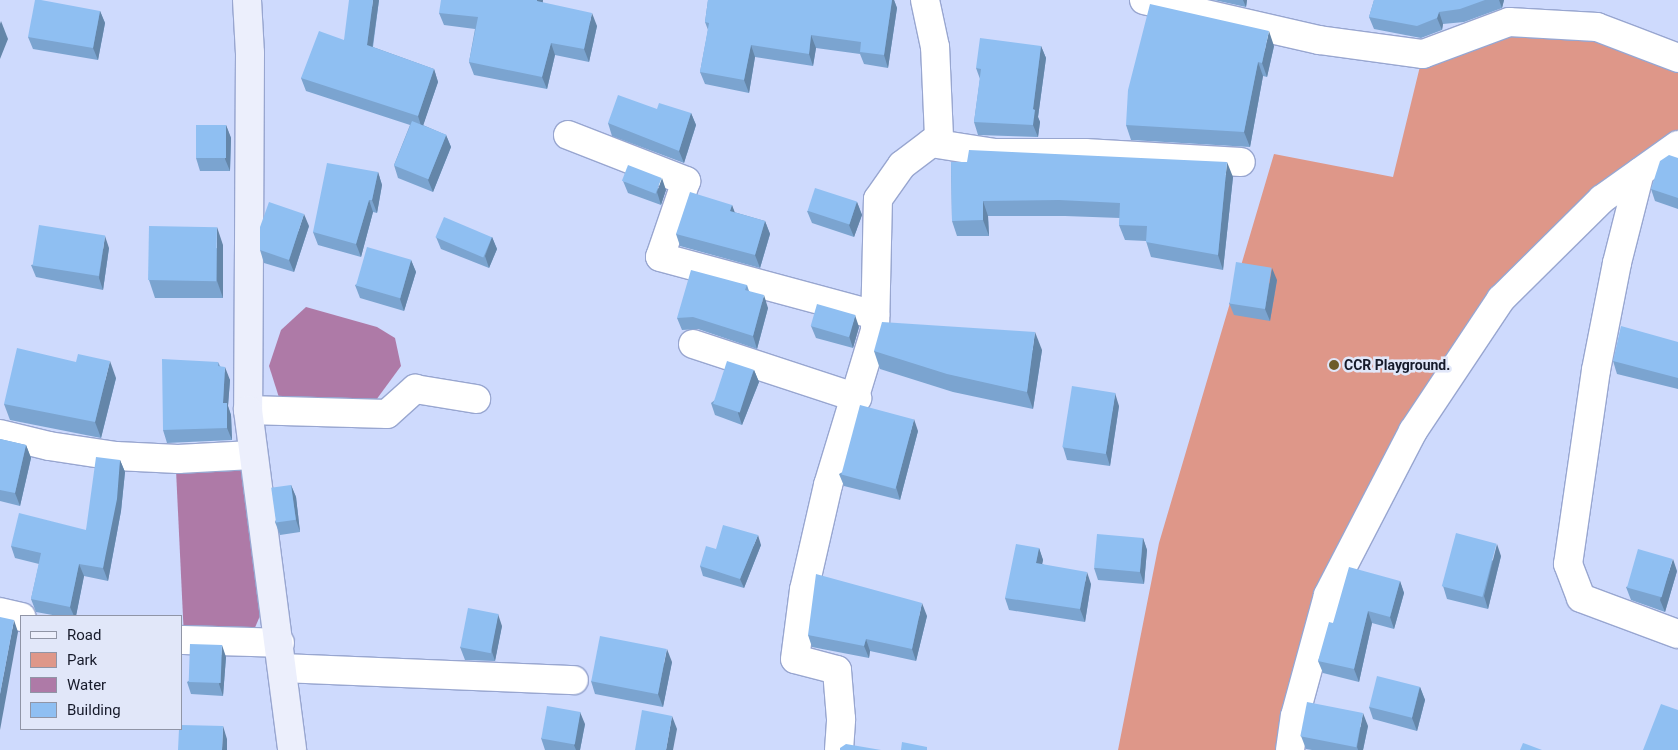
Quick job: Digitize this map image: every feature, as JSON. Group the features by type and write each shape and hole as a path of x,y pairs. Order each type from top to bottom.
{"street":[{"path":"247,0 250,53 248,410 252,455 282,655 292,750"},
{"path":"839,750 841,719 837,670 795,659 804,590 828,485 857,398 875,330 878,199 902,165 939,137 935,47 925,0"},
{"path":"1144,0 1319,40 1423,54 1509,22 1597,27 1678,58"},
{"path":"568,135 686,181 660,257 875,314"},
{"path":"931,143 995,153 1086,153 1241,162"},
{"path":"1290,750 1295,716 1328,595 1413,431 1502,299 1602,199 1678,145"},
{"path":"1640,172 1617,263 1596,370 1568,564 1581,598 1678,634"},
{"path":"693,344 857,398"},
{"path":"248,410 387,414 416,389 476,399"},
{"path":"0,434 49,446 116,456 178,459 252,455"},
{"path":"0,612 20,617"},
{"path":"182,640 282,655 574,680"}],"green space":[{"name":"CCR Playground.","path":"1509,22 1678,58 1678,145 1502,299 1328,595 1290,750 1118,750 1159,543 1274,154 1393,177 1423,54"}],"water":[{"path":"306,307 377,327 395,338 401,366 368,411 282,407 269,366 281,330"},
{"path":"244,469 262,611 254,630 184,638 176,470"}],"building":[{"path":"35,0 100,11 93,48 28,37"},
{"path":"349,0 373,0 367,45 434,69 418,116 301,78 319,31 344,40"},
{"path":"441,0 537,0 592,13 584,49 551,43 542,77 469,62 478,17 439,13"},
{"path":"708,0 892,0 884,55 860,52 861,42 811,35 809,54 751,45 744,80 700,72 709,23 705,22"},
{"path":"1374,0 1485,0 1460,9 1439,12 1437,18 1417,26 1369,17"},
{"path":"1150,4 1269,31 1262,63 1258,62 1244,132 1126,125 1128,90"},
{"path":"980,38 1041,46 1033,109 1035,110 1033,125 974,122 981,69 976,68"},
{"path":"618,95 657,109 659,103 691,113 679,151 608,123"},
{"path":"412,121 446,135 428,179 394,166"},
{"path":"196,125 226,125 226,158 196,158"},
{"path":"969,150 1227,162 1218,255 1146,242 1147,226 1119,225 1120,203 1059,200 983,201 983,220 952,221 951,162 967,162"},
{"path":"1669,155 1678,158 1678,198 1651,189 1660,161"},
{"path":"327,163 378,172 372,200 369,200 356,244 313,232"},
{"path":"628,165 662,178 656,194 622,181"},
{"path":"815,188 857,202 849,224 808,211"},
{"path":"690,192 732,205 730,211 765,221 755,255 676,234"},
{"path":"269,202 304,214 289,260 260,250 260,227"},
{"path":"444,217 492,237 483,258 435,237"},
{"path":"39,225 105,235 99,276 33,265"},
{"path":"149,226 217,227 216,281 148,280"},
{"path":"367,247 411,260 400,298 356,285"},
{"path":"1236,262 1272,268 1265,309 1229,303"},
{"path":"691,270 747,285 745,290 764,295 753,336 693,317 677,318"},
{"path":"817,304 855,315 849,337 811,326"},
{"path":"882,322 1035,332 1027,392 947,374 874,351"},
{"path":"1621,326 1678,342 1678,378 1613,361"},
{"path":"17,348 76,362 78,354 110,361 95,422 4,404"},
{"path":"162,359 218,362 218,366 225,367 223,403 227,403 227,428 163,430"},
{"path":"727,361 754,370 740,412 713,404"},
{"path":"1072,386 1115,393 1106,454 1062,447"},
{"path":"860,405 914,419 895,489 841,475"},
{"path":"0,439 26,445 15,493 0,490"},
{"path":"96,457 120,460 117,499 103,568 79,564 70,607 31,599 41,553 11,546 19,513 86,530"},
{"path":"291,485 296,520 276,522 271,488"},
{"path":"723,525 758,535 740,579 700,566 706,546 716,549"},
{"path":"1456,533 1497,544 1482,597 1442,586"},
{"path":"1097,534 1143,538 1140,572 1094,568"},
{"path":"1016,544 1039,548 1036,563 1087,572 1080,609 1005,598"},
{"path":"1638,549 1673,559 1662,597 1627,587"},
{"path":"1349,567 1400,581 1390,617 1368,611 1354,669 1318,661 1329,622 1333,623"},
{"path":"816,574 922,603 912,649 866,639 864,646 808,635"},
{"path":"468,608 498,614 491,653 460,647"},
{"path":"0,617 14,620 0,694"},
{"path":"600,636 667,649 658,694 591,681"},
{"path":"190,644 222,645 221,683 189,682"},
{"path":"1377,676 1420,687 1412,718 1369,707"},
{"path":"1307,702 1363,713 1356,747 1300,736"},
{"path":"1661,704 1678,710 1678,750 1643,750"},
{"path":"547,706 580,712 575,744 541,738"},
{"path":"642,710 672,716 666,750 635,750"},
{"path":"182,725 223,726 222,750 178,750 179,730 182,730"},
{"path":"902,742 927,747 927,750 901,750"},
{"path":"1523,743 1542,750 1520,750"},
{"path":"846,744 881,750 840,750"}],"place":[{"name":"CCR Playground.","path":"1334,365"}]}
